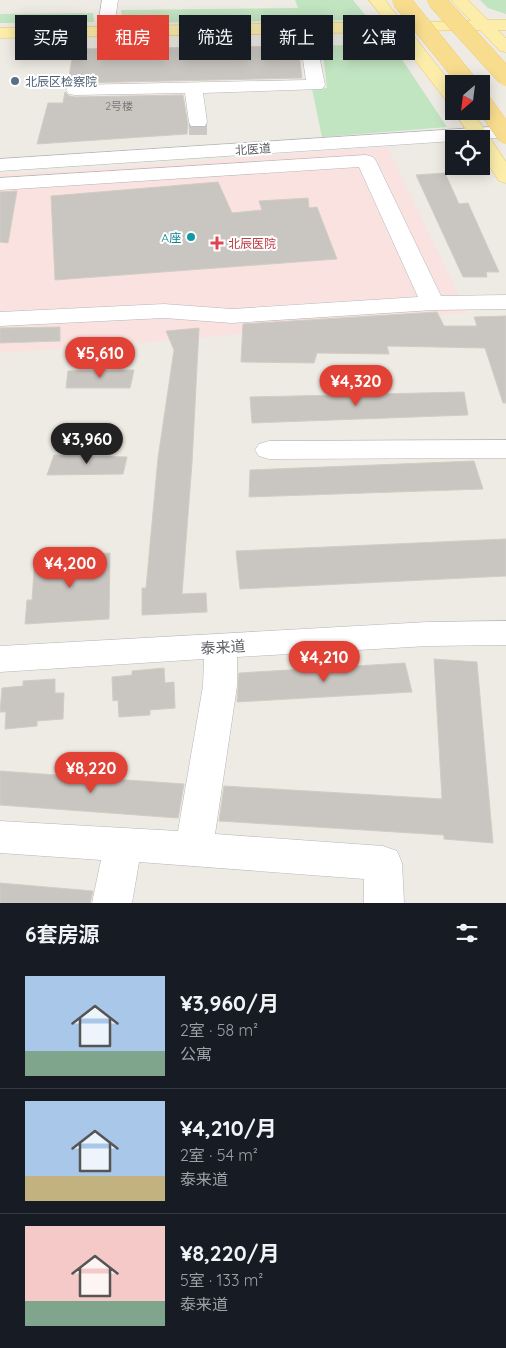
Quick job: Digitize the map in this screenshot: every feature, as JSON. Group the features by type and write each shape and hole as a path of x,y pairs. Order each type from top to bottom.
{"highway":[{"path":"401,0 462,75"},
{"path":"436,0 506,77"},
{"path":"490,112 506,133"}],"main road":[{"path":"377,0 389,15"},
{"path":"459,0 485,25 504,38"},
{"path":"415,33 485,25"},
{"path":"0,33 97,32"},
{"path":"169,32 343,34"},
{"path":"415,34 504,38"},
{"path":"0,43 261,40"},
{"path":"415,48 445,87"},
{"path":"490,152 506,177"}],"street":[{"path":"108,15 110,0"},
{"path":"75,90 316,85 312,60"},
{"path":"193,88 197,137"},
{"name":"北医道","path":"490,133 506,133"},
{"name":"北医道","path":"0,165 197,137 280,147 445,135"},
{"path":"280,147 289,166"},
{"path":"0,184 366,161 433,303"},
{"path":"0,318 164,311 232,316 433,303 506,302"},
{"path":"269,450 506,449"},
{"name":"泰来道","path":"0,659 428,634 506,633"},
{"path":"194,848 220,686 221,647"},
{"path":"0,837 194,848 383,864 384,903"},
{"path":"112,903 123,844"}],"shaded area":[{"name":"北辰医院","path":"387,147 468,313 166,341 0,353 0,174"}],"green space":[{"path":"295,0 353,0 365,15 343,15 343,20 333,20 333,15 261,15 261,21 251,21 251,15 179,15 179,22 169,22 169,15 121,15 121,10 298,8"},
{"path":"480,0 506,0 506,14 488,8"},
{"path":"93,13 94,22 87,22 87,15 15,15 15,23 0,23 0,14"},
{"path":"333,45 343,45 343,60 402,60 447,127 322,137 312,89 327,88 324,60 333,60"}],"building":[{"path":"261,46 261,60 300,60 302,78 75,83 67,86 72,60 87,60 87,49 97,49 97,60 169,60 169,48 179,48 179,60 251,60 251,47"},
{"path":"65,92 69,96 75,97 183,95 188,125 187,134 37,144 48,103 63,103"},
{"path":"445,173 459,204 468,203 499,272 486,272 487,277 463,277 416,175"},
{"name":"A座","path":"218,182 232,213 262,210 259,201 308,198 309,208 317,207 337,259 55,280 51,196"},
{"path":"17,191 8,243 0,242 0,192"},
{"path":"437,312 444,326 477,326 474,317 506,316 506,403 503,403 485,348 387,346 389,354 317,353 314,363 241,362 243,324"},
{"path":"60,327 60,341 0,343 0,328"},
{"path":"199,328 192,463 182,594 206,593 207,612 142,615 142,588 146,588 158,458 174,350 166,331"},
{"path":"134,370 130,388 66,388 68,371"},
{"path":"464,392 468,415 252,423 250,397"},
{"path":"54,455 127,457 123,474 47,475"},
{"path":"474,461 483,489 249,497 250,470"},
{"path":"506,539 506,576 240,589 236,551"},
{"path":"110,553 109,619 25,624 27,600 32,600 35,558"},
{"path":"434,659 477,662 493,843 444,839 444,835 219,821 224,786 442,799"},
{"path":"405,663 412,692 237,702 239,673"},
{"path":"164,668 165,683 174,682 175,708 150,710 150,715 119,717 118,700 113,701 112,677 132,675 132,671"},
{"path":"55,679 55,693 64,693 63,719 37,721 37,726 5,729 6,712 0,712 2,688 23,686 23,681"},
{"path":"0,771 184,784 178,818 0,805"},
{"path":"0,883 93,891 90,903 0,903"}],"tunnel":[{"path":"198,122 198,135"}],"place":[{"name":"北辰区检察院","path":"15,81"},
{"name":"A座","path":"191,237"},
{"name":"北辰医院","path":"217,243"}]}
